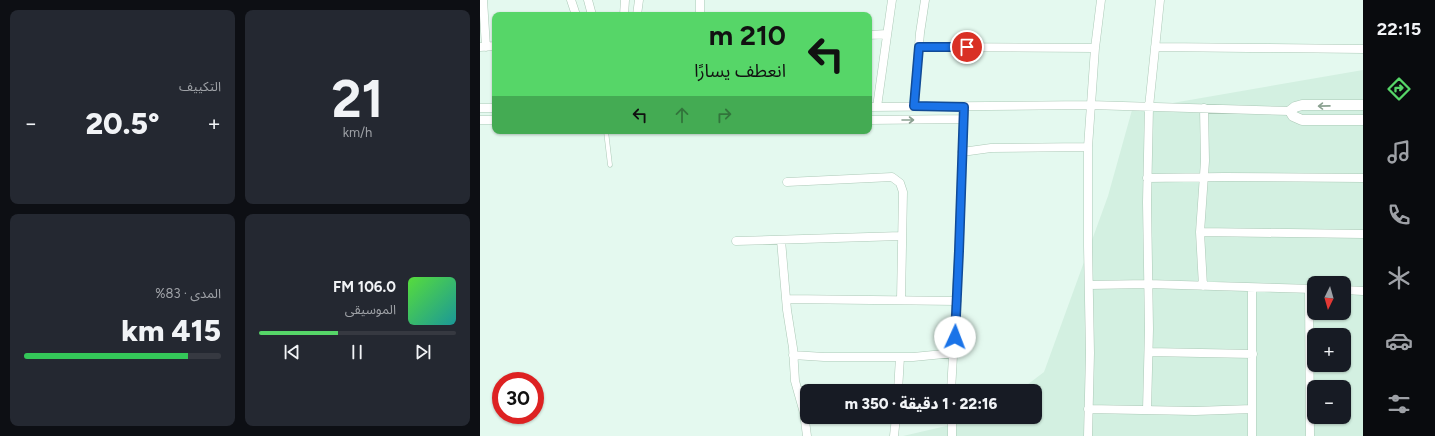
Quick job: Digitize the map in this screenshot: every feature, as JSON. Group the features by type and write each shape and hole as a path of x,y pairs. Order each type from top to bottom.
{"street":[{"path":"483,0 483,47"},
{"path":"571,0 575,12"},
{"path":"588,0 591,12"},
{"path":"624,12 625,0"},
{"path":"638,0 638,12"},
{"path":"700,0 700,12"},
{"path":"892,0 873,107 1090,105 1290,111 1295,107 1302,105 1363,105"},
{"path":"914,106 919,47 926,0"},
{"path":"1088,436 1090,353 1088,285 1088,147 1095,48 1101,0"},
{"path":"1146,410 1148,352 1147,178 1149,107 1160,0"},
{"path":"872,34 887,34"},
{"path":"919,47 1095,48"},
{"path":"1155,48 1363,49"},
{"path":"952,384 957,301 964,107"},
{"path":"480,108 492,108"},
{"path":"1203,286 1200,232 1205,161 1204,108"},
{"path":"1290,111 1293,116 1302,120 1363,120"},
{"path":"872,120 963,119"},
{"path":"480,120 492,120"},
{"path":"962,152 991,148 1088,147"},
{"path":"787,182 892,177 900,183 903,192 901,300"},
{"path":"1147,178 1363,178"},
{"path":"1200,232 1363,234"},
{"path":"736,241 901,236"},
{"path":"781,240 795,380 800,395"},
{"path":"1088,285 1148,284 1307,289"},
{"path":"1252,288 1252,436"},
{"path":"1351,290 1363,291"},
{"path":"786,299 957,301"},
{"path":"1310,436 1312,320"},
{"path":"1148,352 1253,354"},
{"path":"793,354 900,357 934,356 954,353"},
{"path":"898,384 900,357"},
{"path":"1088,408 1196,411 1252,410"},
{"path":"806,424 807,436"},
{"path":"894,436 895,424"},
{"path":"952,424 952,436"}],"lane":[{"path":"606,134 610,165"}],"shaded area":[{"path":"1363,70 1363,436 903,436 955,424 1042,424 1042,384 1028,384 1044,372 1108,196 1132,110"}],"route":[{"path":"955,337 964,107 914,106 919,47 967,47"}]}
